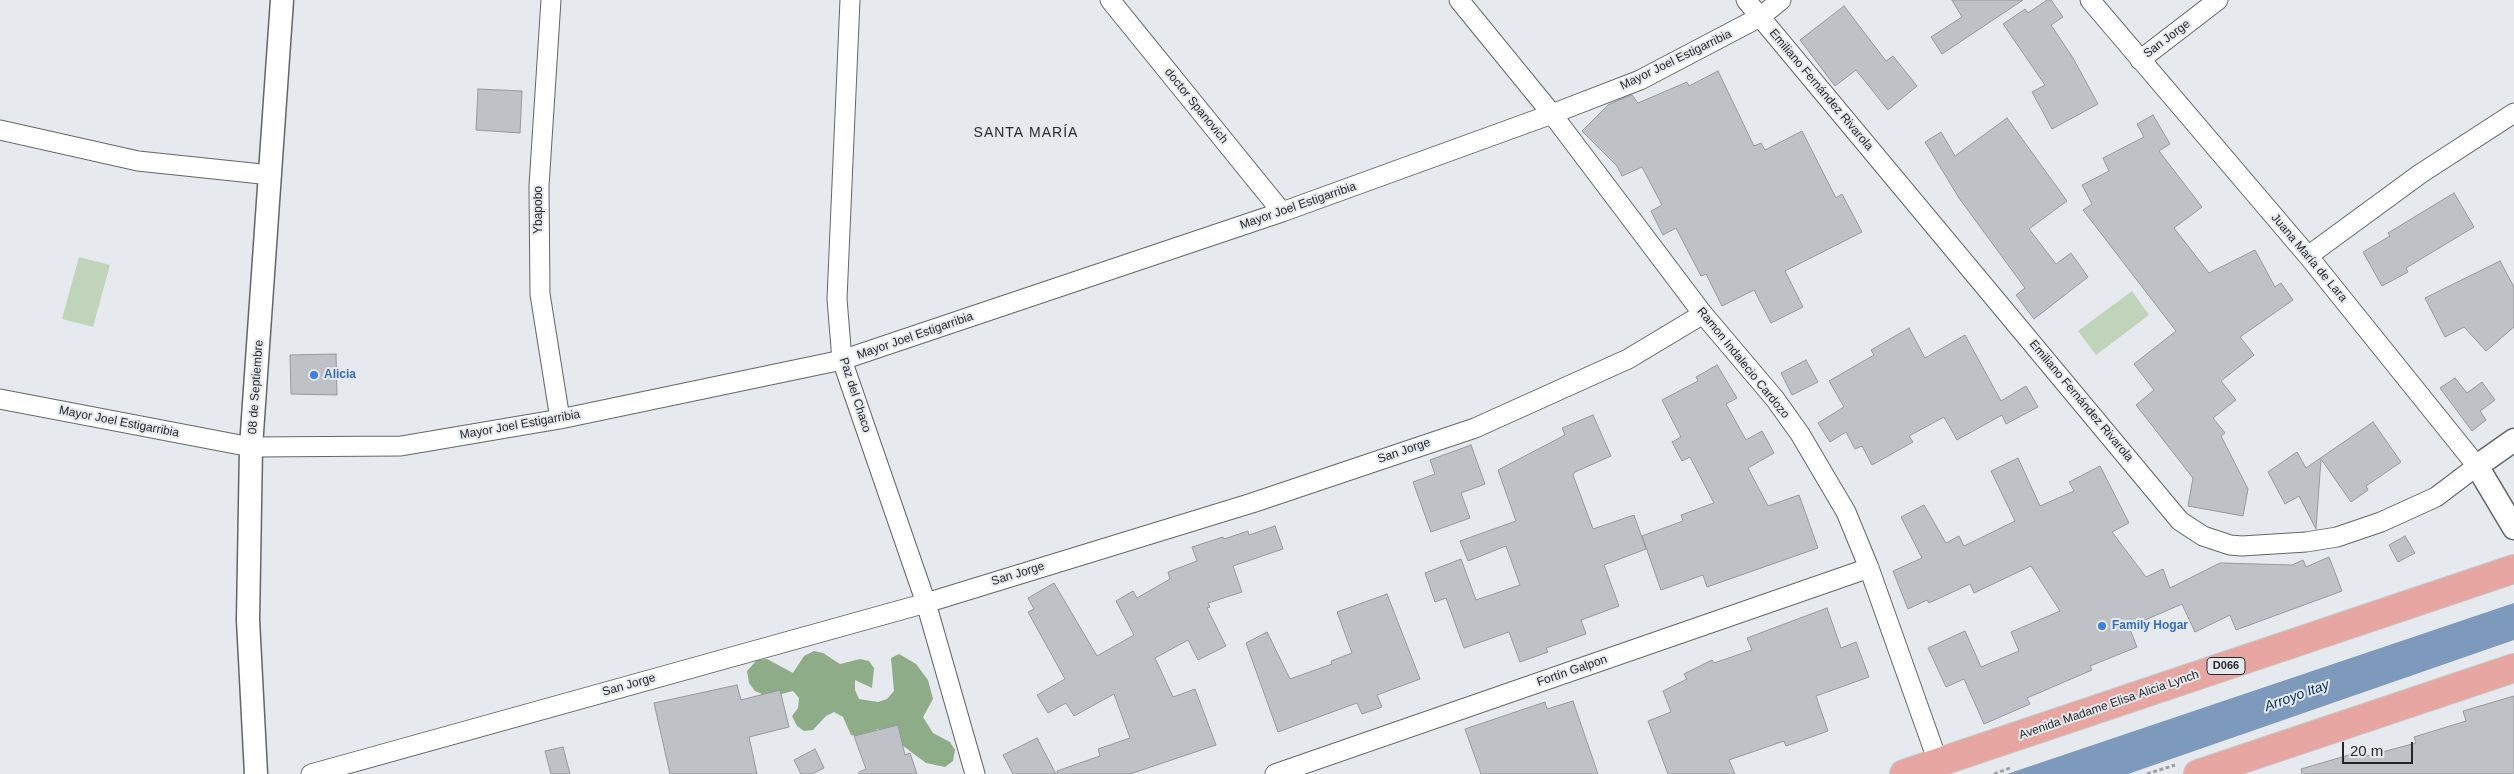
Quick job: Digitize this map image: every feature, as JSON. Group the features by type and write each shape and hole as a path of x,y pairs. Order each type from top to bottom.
{"highway":[{"name":"Avenida Madame Elisa Alicia Lynch","path":"1904,774 1940,768 2514,569"},
{"path":"2198,774 2514,668"}],"street":[{"name":"08 de Septiembre","path":"256,774 248,620 251,447 272,174 282,0"},
{"name":"Ybapobo","path":"551,0 539,186 540,294 560,419"},
{"name":"Paz del Chaco","path":"850,0 838,299 842,360 926,603 975,774"},
{"name":"doctor Spanovich","path":"1110,0 1282,212"},
{"name":"Ramon Indalecio Cardozo","path":"1459,0 1552,114 1703,314 1775,399 1800,434 1846,512 1869,568 1940,768"},
{"name":"Emiliano Fernández Rivarola","path":"1746,0 2180,520 2203,536 2230,545 2242,546 2337,538 2381,522 2436,497 2514,440"},
{"name":"Mayor Joel Estigarribia","path":"0,399 251,447 401,446 560,419 842,360 1282,212 1552,114 1640,80 1760,17 1781,0"},
{"name":"Juana María de Lara","path":"2090,0 2308,256 2477,466 2514,528"},
{"name":"San Jorge","path":"2140,60 2218,0"},
{"path":"2308,256 2420,174 2514,113"},
{"path":"0,130 138,161 272,174"},
{"name":"San Jorge","path":"311,774 926,603 1252,503 1475,428 1628,359 1703,314"},
{"name":"Fortín Galpon","path":"1275,774 1869,568"}],"green space":[{"path":"79,257 110,265 93,327 62,319"},
{"path":"2132,291 2149,315 2096,355 2078,331"},
{"path":"814,651 823,653 840,664 860,659 869,661 874,668 872,688 855,680 855,690 859,699 878,702 887,699 894,691 891,658 899,654 916,664 928,680 933,699 923,717 933,733 950,742 955,750 953,761 945,767 926,763 894,739 887,731 878,729 860,737 851,735 843,717 834,712 826,716 813,730 804,731 797,726 792,716 798,708 799,698 793,691 774,696 764,695 755,691 749,683 747,671 757,660 767,659 793,673 804,656"}],"water":[{"name":"Arroyo Itay","path":"2514,603 2514,640 2128,774 2007,774"}],"building":[{"path":"1952,0 2023,0 1942,54 1931,37 1962,17"},
{"path":"2047,0 2051,0 2063,17 2051,25 2073,58 2098,104 2052,129 2032,92 2045,85 2003,24 2025,9 2028,13"},
{"path":"1844,6 1886,61 1893,56 1917,86 1888,110 1856,70 1835,86 1800,40"},
{"path":"1718,71 1754,146 1761,143 1765,150 1802,131 1836,198 1842,194 1862,232 1785,271 1803,307 1771,323 1754,290 1722,306 1706,274 1701,276 1676,228 1663,235 1651,211 1662,205 1642,167 1622,176 1617,166 1582,131 1608,105 1619,100 1632,95 1638,103 1687,82 1689,86"},
{"path":"478,89 522,91 520,133 476,130"},
{"path":"2153,115 2170,144 2159,151 2202,207 2174,228 2209,273 2255,250 2275,287 2281,283 2293,300 2240,337 2254,355 2221,381 2236,400 2213,418 2225,433 2221,436 2248,489 2243,516 2188,506 2193,478 2136,405 2154,390 2134,364 2176,331 2083,210 2092,204 2082,185 2109,171 2103,158 2144,137 2137,124"},
{"path":"2007,118 2067,201 2029,229 2056,264 2071,253 2088,277 2034,319 2016,295 2025,288 1959,198 1925,142 1941,132 1955,156"},
{"path":"2454,193 2474,227 2406,268 2408,272 2382,286 2363,252 2390,236 2388,233"},
{"path":"2500,261 2514,287 2514,327 2486,351 2464,327 2445,337 2425,298"},
{"path":"1909,328 1925,358 1965,335 2001,401 2026,386 2038,407 2006,424 2002,415 1957,440 1944,417 1909,436 1913,442 1872,465 1862,446 1855,449 1846,432 1830,442 1818,423 1844,407 1829,381 1874,355 1871,350"},
{"name":"Alicia","path":"336,354 337,395 291,394 290,355"},
{"path":"1806,360 1818,382 1792,395 1781,373"},
{"path":"1717,365 1737,398 1726,404 1746,440 1762,431 1774,453 1748,468 1768,506 1799,495 1818,548 1707,587 1703,575 1661,590 1642,536 1683,521 1681,515 1714,503 1690,457 1682,461 1672,442 1681,437 1662,400 1698,381 1696,377"},
{"path":"2455,378 2467,393 2482,382 2495,400 2480,411 2486,420 2472,431 2440,388"},
{"path":"1593,415 1611,456 1575,472 1573,475 1593,529 1634,515 1646,549 1604,565 1619,606 1581,620 1586,634 1546,648 1548,652 1520,662 1509,632 1464,648 1446,598 1435,602 1425,573 1461,559 1476,600 1520,585 1506,546 1468,561 1460,541 1516,521 1498,470 1565,435 1562,428"},
{"path":"2373,422 2401,462 2366,486 2368,490 2351,502 2321,459 2316,529 2299,496 2285,504 2268,472 2297,452 2306,468"},
{"path":"1471,445 1485,484 1461,493 1470,518 1431,532 1413,482 1435,474 1430,460"},
{"path":"2018,458 2040,506 2074,491 2069,482 2100,466 2129,523 2112,532 2146,577 2163,569 2170,588 2220,563 2292,565 2303,560 2306,567 2329,557 2342,591 2236,630 2230,615 2195,632 2182,604 2129,627 2137,647 2090,666 2092,670 2027,698 2030,704 1984,724 1964,679 1946,687 1928,648 1965,631 1981,667 2019,651 2011,632 2060,611 2031,566 1974,593 1970,584 1929,603 1927,600 1908,609 1893,571 1922,558 1901,517 1924,505 1946,543 1959,536 1964,546 2015,521 1991,471"},
{"path":"1275,526 1283,549 1233,566 1242,592 1208,603 1210,607 1207,608 1226,646 1198,660 1188,640 1155,658 1173,697 1195,689 1216,745 1130,774 1057,774 1057,771 1100,756 1098,749 1130,738 1114,694 1074,716 1066,703 1048,713 1037,695 1065,679 1028,612 1034,609 1028,598 1054,583 1097,656 1134,635 1116,601 1133,591 1137,598 1170,579 1168,572 1197,561 1192,547 1248,531 1249,535"},
{"path":"2405,536 2415,553 2398,562 2389,545"},
{"path":"1387,594 1420,679 1377,695 1382,707 1362,714 1357,703 1278,732 1246,643 1267,632 1290,679 1332,664 1331,661 1352,653 1337,612"},
{"path":"1827,608 1841,648 1856,642 1869,677 1816,696 1828,731 1786,746 1784,741 1729,760 1735,774 1668,774 1648,721 1671,712 1663,691 1687,679 1684,674 1712,660 1714,663 1752,650 1747,638"},
{"path":"737,685 741,700 780,690 789,727 749,737 757,774 670,774 654,703"},
{"path":"2514,696 2514,774 2302,774 2301,769 2366,750 2367,756 2416,743 2414,737 2466,721 2463,711"},
{"path":"1573,701 1598,774 1481,774 1465,729 1545,702 1547,709"},
{"path":"898,725 905,755 910,753 917,774 859,774 859,772 866,769 854,736"},
{"path":"1037,738 1056,774 1013,774 1003,755"},
{"path":"563,747 570,774 551,774 545,751"},
{"path":"815,749 824,768 812,774 801,774 794,760"}],"place":[{"name":"Alicia","path":"314,375"},
{"name":"Family Hogar","path":"2102,626"}],"district":[{"name":"SANTA MARÍA","path":"1026,133"}]}
